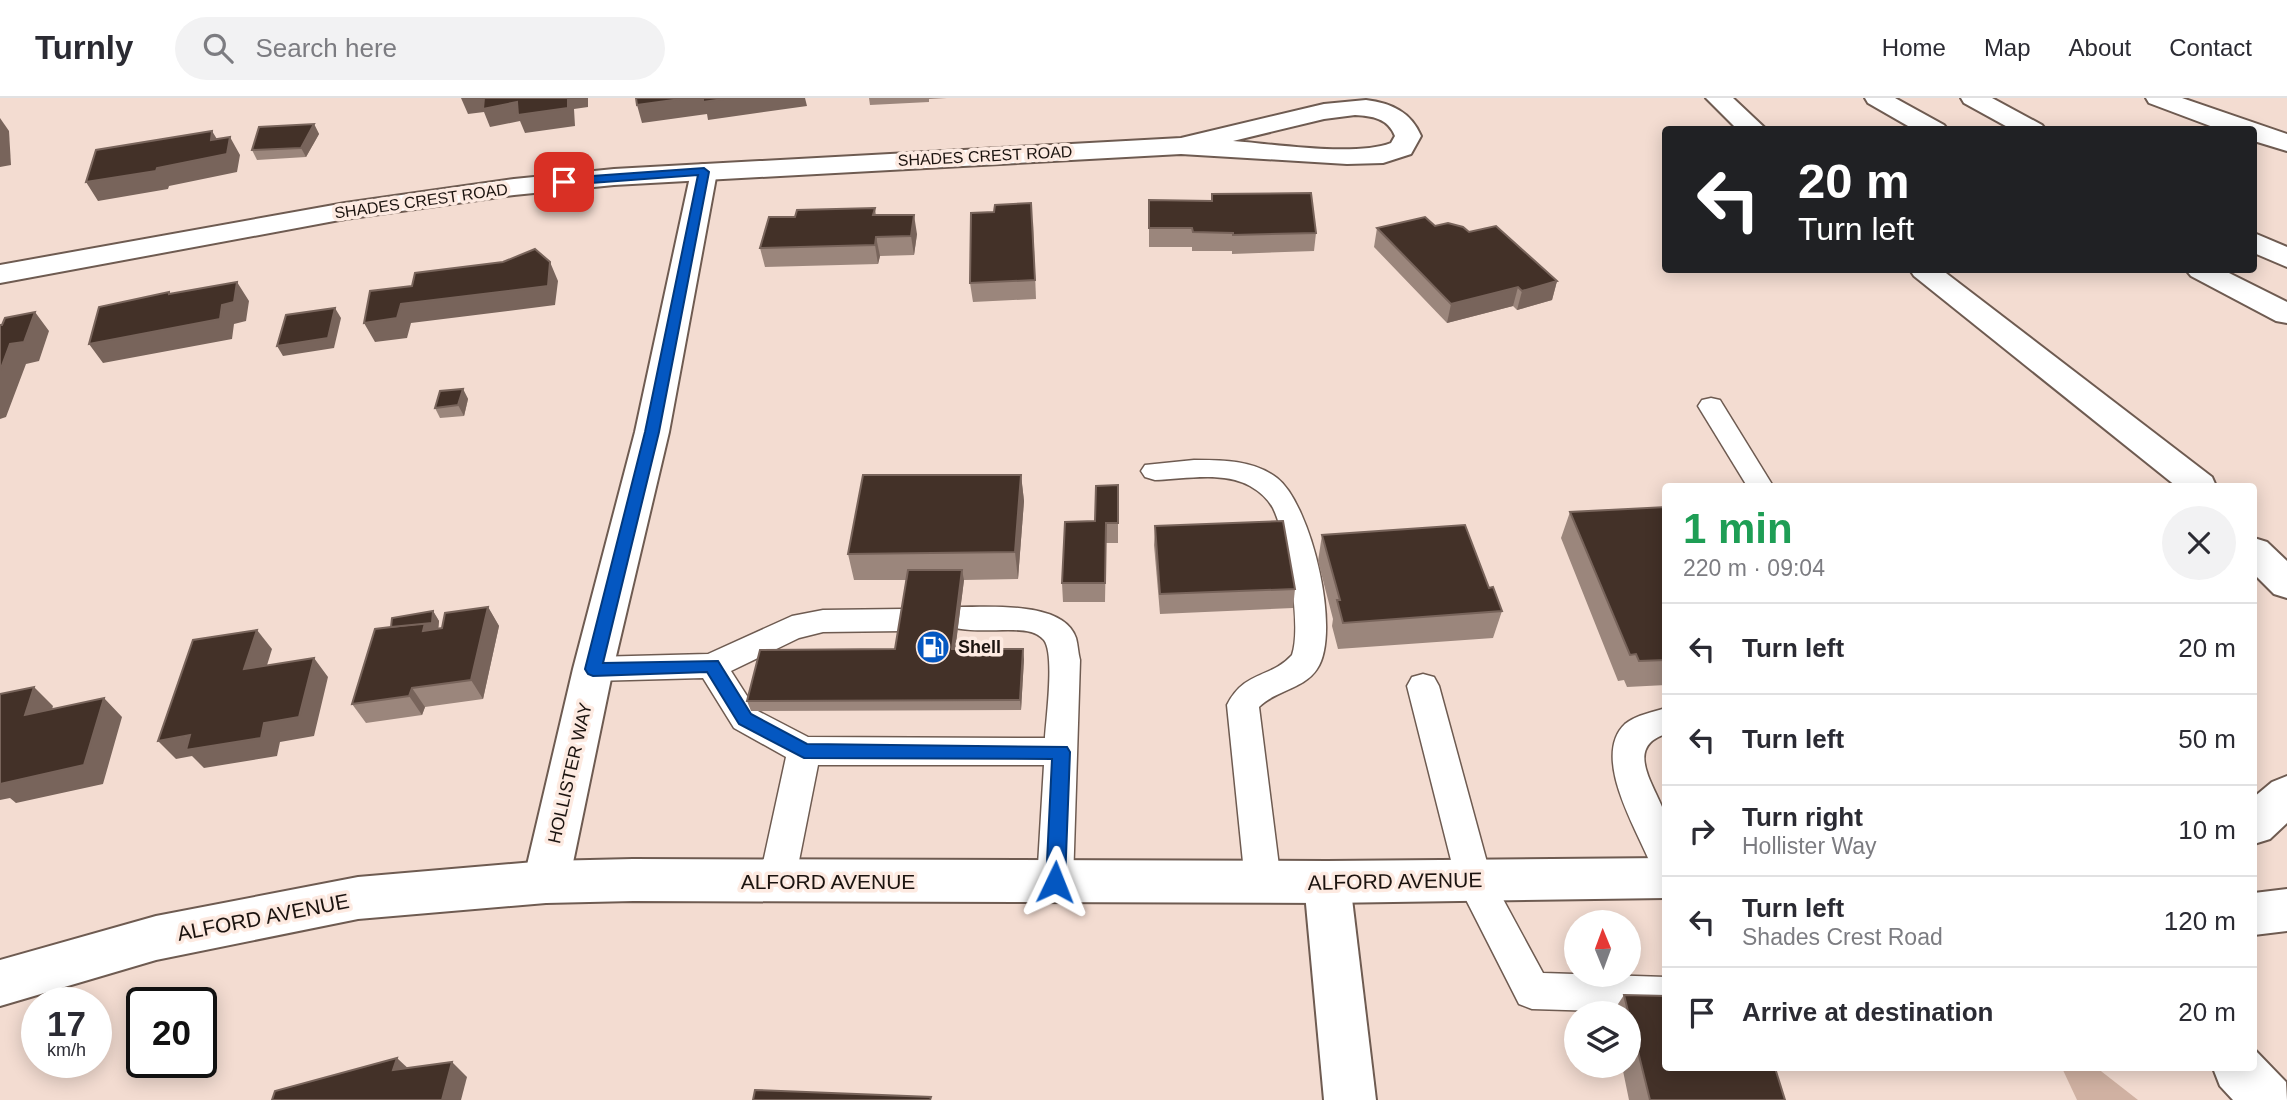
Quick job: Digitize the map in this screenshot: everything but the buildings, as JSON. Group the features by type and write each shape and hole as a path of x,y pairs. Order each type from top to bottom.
{"main road":[{"path":"1718,98 1750,126"},
{"path":"1877,98 1928,126"},
{"path":"1973,98 2026,126"},
{"path":"2158,98 2236,126"},
{"name":"SHADES CREST ROAD","path":"0,274 373,207 539,184 704,172 1181,146 1347,156 1383,155 1402,148 1408,136 1406,127 1387,113 1369,108 1348,108 1181,146"},
{"path":"2257,133 2287,144"},
{"name":"HOLLISTER WAY","path":"546,882 593,669 652,432 704,172"},
{"path":"2257,243 2287,258"},
{"path":"1928,273 2195,483"},
{"path":"2207,273 2287,314"},
{"path":"2160,458 2186,483"},
{"path":"2257,529 2287,552"},
{"path":"2257,554 2287,584"},
{"path":"2257,823 2287,795"},
{"path":"2257,825 2287,820"},
{"name":"ALFORD AVENUE","path":"0,983 156,938 358,898 546,882 1327,882 1662,878"},
{"path":"1327,882 1350,1100"},
{"path":"2257,914 2287,910"},
{"path":"2241,1071 2267,1100"}],"lane":[{"path":"1711,406 1757,483"},
{"path":"1155,471 1244,472 1272,488 1290,514 1311,614 1312,646 1306,660 1293,673 1249,694 1242,705 1263,882"},
{"path":"959,618 1025,619 1048,626 1061,638 1064,660 1055,882"},
{"path":"593,669 712,666 792,628 823,621 904,620"},
{"path":"712,666 745,719 804,751 1061,752"},
{"path":"1423,686 1474,880 1532,991 1662,995"},
{"path":"1662,722 1647,725 1633,736 1626,754 1628,770 1662,849"},
{"path":"778,881 804,751"}],"shaded area":[{"path":"2063,1071 2101,1071 2138,1100 2077,1100"}],"place":[{"name":"Shell","path":"933,647"}],"route":[{"path":"564,182 704,172 652,432 593,669 712,666 745,719 804,751 1061,752 1055,882"}]}
